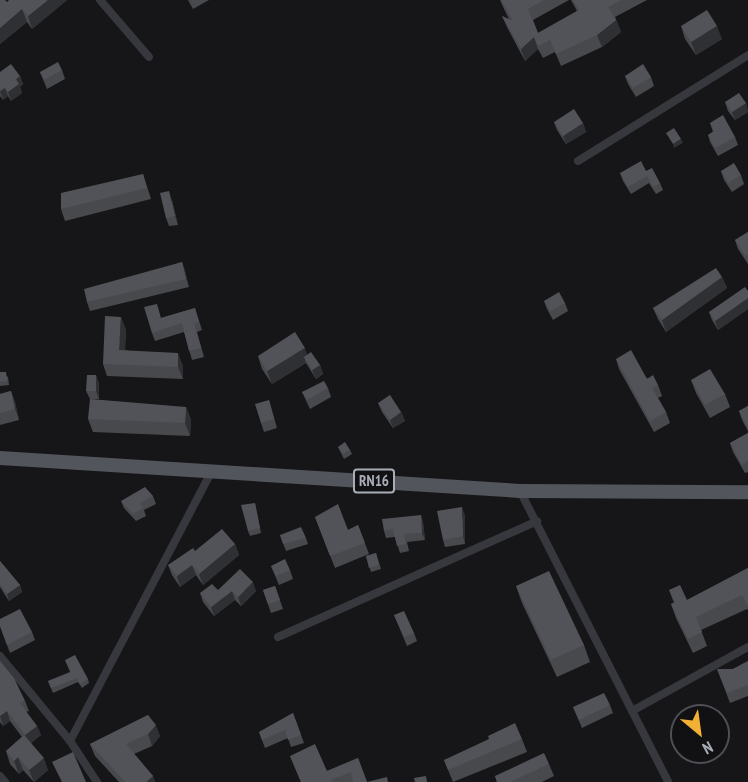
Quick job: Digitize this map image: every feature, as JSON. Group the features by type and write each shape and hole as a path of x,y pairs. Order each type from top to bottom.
{"main road":[{"name":"RN16","path":"0,458 520,491 748,492"}],"street":[{"path":"100,0 149,57"},
{"path":"578,161 748,55"},
{"path":"70,741 213,470"},
{"path":"520,491 537,520 668,782"},
{"path":"278,637 537,520"},
{"path":"632,711 748,647"},
{"path":"0,656 70,741 97,782"},
{"path":"0,776 5,782"}],"building":[{"path":"0,0 7,2 9,0 48,0 28,16 22,9 0,28"},
{"path":"501,0 544,0 528,9 538,33 579,10 573,0 621,0 608,7 616,20 597,35 556,54 550,40 538,46 534,37 521,49 502,16 513,21"},
{"path":"707,10 717,26 691,42 681,26"},
{"path":"58,62 62,70 44,80 40,72"},
{"path":"11,64 20,76 16,79 19,84 8,92 5,88 0,91 0,72"},
{"path":"643,64 651,77 633,88 625,76"},
{"path":"739,93 746,103 732,112 725,102"},
{"path":"574,109 583,123 563,136 554,122"},
{"path":"723,115 735,137 715,148 708,135 714,131 710,123"},
{"path":"674,128 681,139 673,144 666,133"},
{"path":"641,161 646,171 652,168 660,183 653,187 647,176 628,187 620,173"},
{"path":"734,163 741,175 728,183 721,171"},
{"path":"143,174 147,188 61,209 61,193"},
{"path":"169,191 175,216 166,218 160,193"},
{"path":"748,232 748,254 745,256 735,240"},
{"path":"182,262 186,279 87,302 84,289"},
{"path":"716,268 722,277 662,320 653,308"},
{"path":"745,287 748,291 748,298 715,321 709,312"},
{"path":"559,292 565,303 550,311 544,301"},
{"path":"157,304 161,318 195,308 199,322 194,323 201,348 189,351 182,323 152,333 144,307"},
{"path":"105,316 121,317 119,350 178,353 178,367 103,364"},
{"path":"295,332 305,348 267,371 258,356"},
{"path":"631,350 647,379 653,375 658,385 652,388 666,412 650,421 616,359"},
{"path":"311,352 320,365 312,370 304,357"},
{"path":"710,369 725,394 705,405 691,380"},
{"path":"0,372 6,372 7,381 0,382"},
{"path":"87,375 96,375 96,391 86,391"},
{"path":"324,381 328,388 307,400 302,392"},
{"path":"11,391 15,409 0,413 0,394"},
{"path":"390,395 401,412 390,420 378,403"},
{"path":"90,399 186,407 185,423 88,419"},
{"path":"269,400 274,419 261,423 255,404"},
{"path":"748,406 748,428 739,411"},
{"path":"748,433 748,461 742,465 730,443"},
{"path":"345,442 350,450 343,454 338,447"},
{"path":"145,487 153,496 140,503 143,508 133,514 121,501"},
{"path":"255,503 260,528 248,531 241,505"},
{"path":"338,504 348,530 358,525 365,543 330,556 315,517"},
{"path":"462,507 463,536 443,540 437,511"},
{"path":"421,515 422,533 404,534 406,544 397,546 393,529 384,531 382,519"},
{"path":"301,527 306,538 283,544 280,535"},
{"path":"222,529 235,544 199,574 192,565 177,576 168,565 193,548 195,551"},
{"path":"376,553 379,565 369,568 366,556"},
{"path":"285,559 290,570 276,576 271,566"},
{"path":"0,561 20,585 7,594 0,584"},
{"path":"748,568 748,606 742,595 696,617 702,632 688,639 671,604 675,602 669,590 680,585 687,600"},
{"path":"240,569 253,582 238,597 232,591 211,607 200,593 212,584 218,590"},
{"path":"549,571 584,645 551,660 516,586"},
{"path":"275,586 280,600 268,604 263,590"},
{"path":"20,609 32,632 7,645 0,626 0,619"},
{"path":"404,611 414,633 404,637 394,615"},
{"path":"75,655 88,679 80,684 77,678 51,688 48,681 71,672 65,660"},
{"path":"0,661 14,678 25,701 20,703 37,726 25,735 7,711 0,716"},
{"path":"748,661 748,685 727,693 717,669 733,669"},
{"path":"604,693 610,705 579,720 573,707"},
{"path":"293,713 301,735 288,740 285,730 262,740 259,732"},
{"path":"148,715 156,725 148,734 126,744 153,776 146,782 125,782 90,744"},
{"path":"515,723 522,739 448,770 444,760 489,739 488,736"},
{"path":"24,735 44,758 29,770 18,757 14,761 6,751"},
{"path":"315,744 327,771 358,758 367,782 353,782 351,772 331,780 332,782 301,782 290,756"},
{"path":"73,752 86,782 62,782 52,762"},
{"path":"544,753 549,764 510,782 497,782 495,776"},
{"path":"426,776 427,782 415,782 414,778"},
{"path":"387,777 388,782 367,782"}]}
